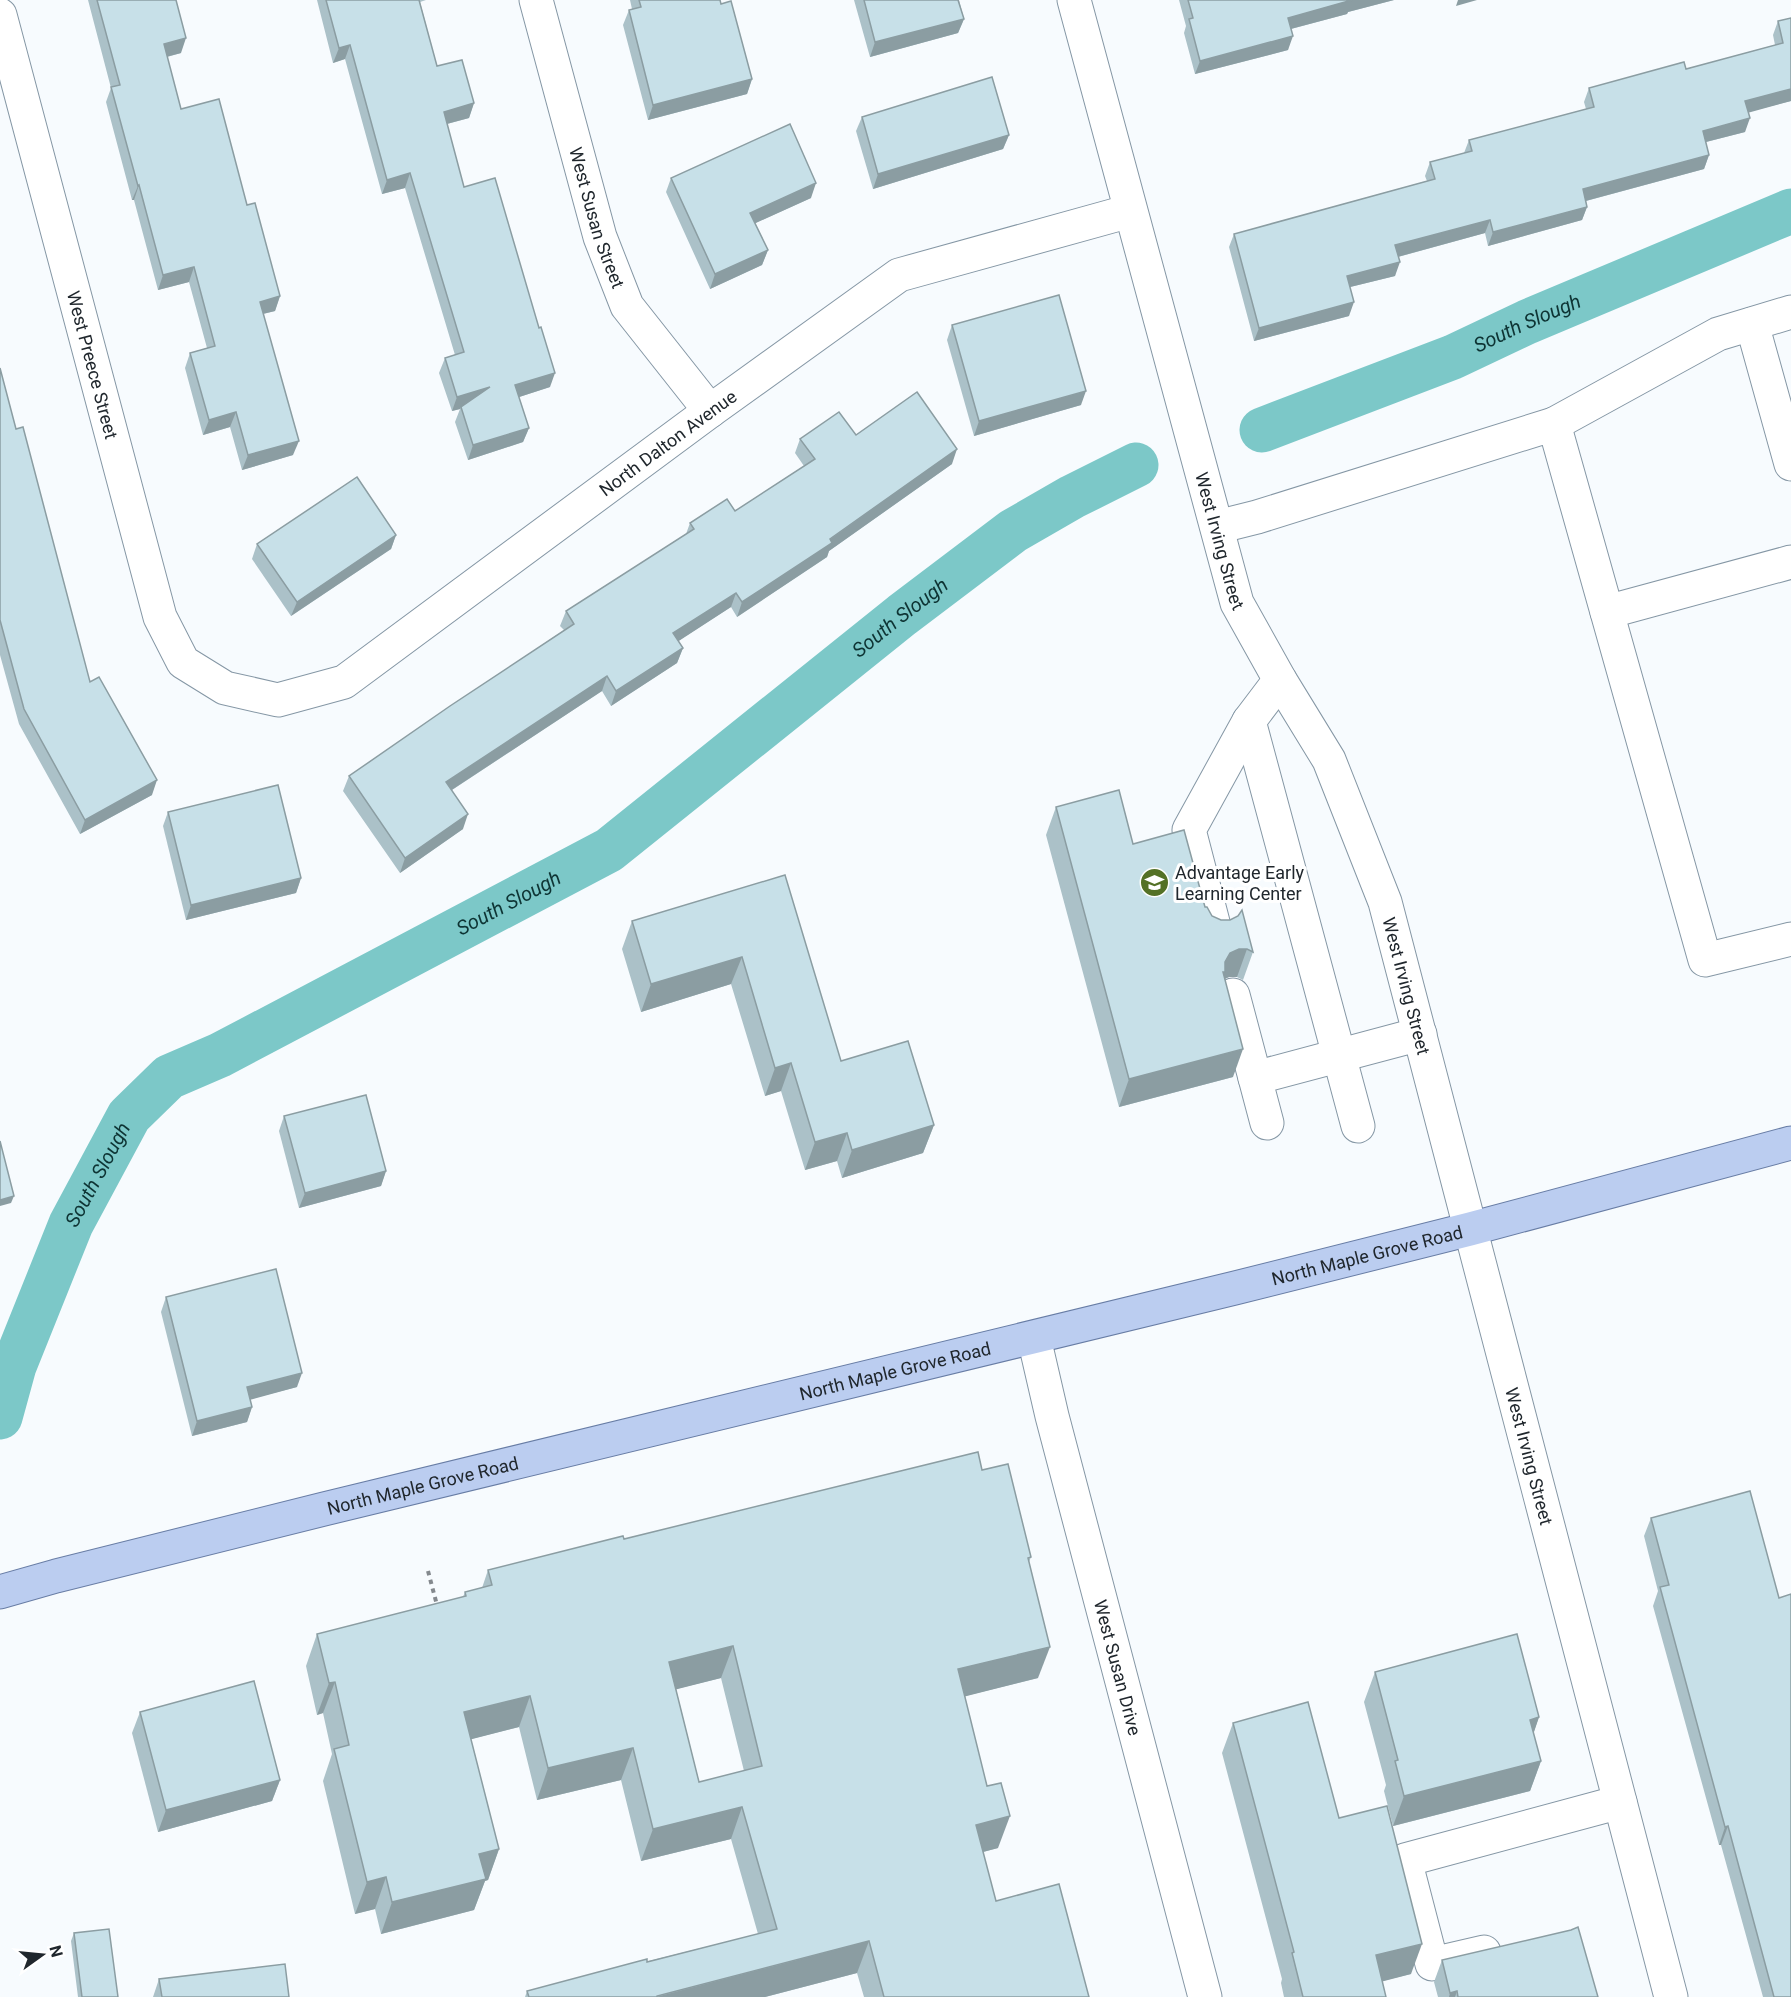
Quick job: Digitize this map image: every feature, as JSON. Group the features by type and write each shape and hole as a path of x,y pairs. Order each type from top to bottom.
{"main road":[{"name":"North Maple Grove Road","path":"0,1592 336,1506 1034,1338 1470,1229 1791,1143"}],"street":[{"name":"West Susan Street","path":"536,0 600,237 627,306 710,411"},
{"name":"West Irving Street","path":"1074,0 1238,603 1280,680 1329,760 1385,902 1671,1997"},
{"name":"West Preece Street","path":"0,15 160,617 183,662 225,688"},
{"name":"North Dalton Avenue","path":"225,688 278,700 344,682 710,411 899,275 1130,211"},
{"path":"1217,526 1257,517 1554,424 1718,334 1791,312"},
{"path":"1752,324 1791,464"},
{"path":"1554,424 1705,960 1791,939"},
{"path":"1607,612 1791,562"},
{"path":"1215,930 1189,830 1249,721 1280,680"},
{"path":"1249,721 1358,1126"},
{"path":"1233,995 1267,1124"},
{"path":"1255,1078 1420,1034"},
{"name":"West Susan Drive","path":"1034,1338 1058,1439 1205,1997"},
{"path":"1513,1945 1432,1964 1405,1860 1620,1802"}],"path":[{"path":"428,1570 440,1617"}],"building":[{"path":"97,0 176,0 186,38 164,44 181,109 219,99 247,205 255,203 280,296 260,302 299,441 248,455 236,412 209,420 190,353 215,346 194,267 163,275 111,87 120,85"},
{"path":"326,0 419,0 437,66 462,60 474,103 444,112 464,187 495,178 539,328 541,327 555,373 515,385 529,428 473,445 461,407 490,387 457,397 445,358 464,352 410,173 387,180 350,45 339,48"},
{"path":"639,0 720,0 721,4 731,1 752,79 653,105 629,10 641,7"},
{"path":"864,0 958,0 964,19 875,42"},
{"path":"1188,0 1352,0 1288,18 1293,36 1200,61 1189,19 1193,18"},
{"path":"1791,18 1791,89 1745,101 1750,118 1703,131 1709,155 1583,189 1587,207 1493,232 1490,220 1395,245 1400,262 1347,276 1354,302 1259,328 1234,234 1435,179 1430,162 1472,151 1469,140 1594,107 1589,88 1684,62 1686,69 1783,43 1778,21"},
{"path":"992,77 1009,135 878,174 862,117"},
{"path":"790,124 816,183 750,213 768,250 715,274 671,178"},
{"path":"1059,295 1086,391 979,421 952,325"},
{"path":"0,368 16,429 23,427 90,682 99,677 157,780 85,820 24,709 0,620"},
{"path":"917,392 957,449 830,539 832,543 742,602 736,593 673,633 683,648 616,691 607,676 446,782 468,814 405,858 349,776 574,624 566,611 694,529 690,523 727,499 735,511 815,459 800,439 839,412 856,435"},
{"path":"357,477 396,535 297,602 257,544"},
{"path":"278,785 301,878 191,905 168,812"},
{"path":"1119,790 1133,844 1184,830 1205,907 1212,916 1221,920 1230,920 1238,916 1242,910 1253,952 1239,949 1230,953 1225,962 1225,972 1223,972 1243,1049 1129,1079 1056,807"},
{"path":"785,875 841,1061 908,1041 934,1125 852,1150 847,1133 815,1142 791,1063 775,1068 742,957 651,984 632,921"},
{"path":"366,1095 386,1171 305,1193 284,1116"},
{"path":"0,1141 14,1196 0,1200"},
{"path":"276,1269 302,1373 247,1387 252,1407 197,1421 166,1297"},
{"path":"978,1452 982,1470 1008,1464 1050,1647 958,1669 987,1786 1001,1783 1010,1816 976,1825 996,1901 1059,1884 1089,1997 884,1997 869,1941 657,1997 529,1997 527,1991 647,1959 647,1962 777,1929 742,1807 653,1829 633,1748 548,1768 530,1696 464,1712 499,1849 479,1854 486,1879 392,1902 386,1877 367,1882 334,1749 349,1745 335,1682 329,1683 317,1634 466,1596 465,1592 492,1585 488,1570 623,1536 624,1539","holes":["733,1646 762,1766 699,1782 669,1662"]},
{"path":"1750,1491 1779,1598 1791,1594 1791,1997 1774,1997 1660,1587 1669,1585 1651,1518"},
{"path":"1517,1634 1539,1717 1530,1720 1541,1761 1404,1796 1395,1761 1398,1760 1375,1672"},
{"path":"254,1681 280,1780 166,1810 140,1712"},
{"path":"1308,1702 1339,1818 1387,1806 1422,1944 1376,1955 1386,1997 1303,1997 1292,1953 1294,1952 1233,1723"},
{"path":"1578,1927 1598,1997 1458,1997 1457,1991 1450,1993 1442,1960"},
{"path":"109,1929 118,1997 82,1997 74,1933"},
{"path":"285,1964 289,1997 162,1997 159,1979"}],"waterway":[{"name":"South Slough","path":"1262,430 1453,357 1527,322 1791,211"},
{"name":"South Slough","path":"0,1417 14,1366 71,1224 129,1116 169,1077 220,1055 609,850 902,615 1013,531 1072,497 1136,465"}],"place":[{"name":"Advantage Early Learning Center","path":"1154,882"}]}
